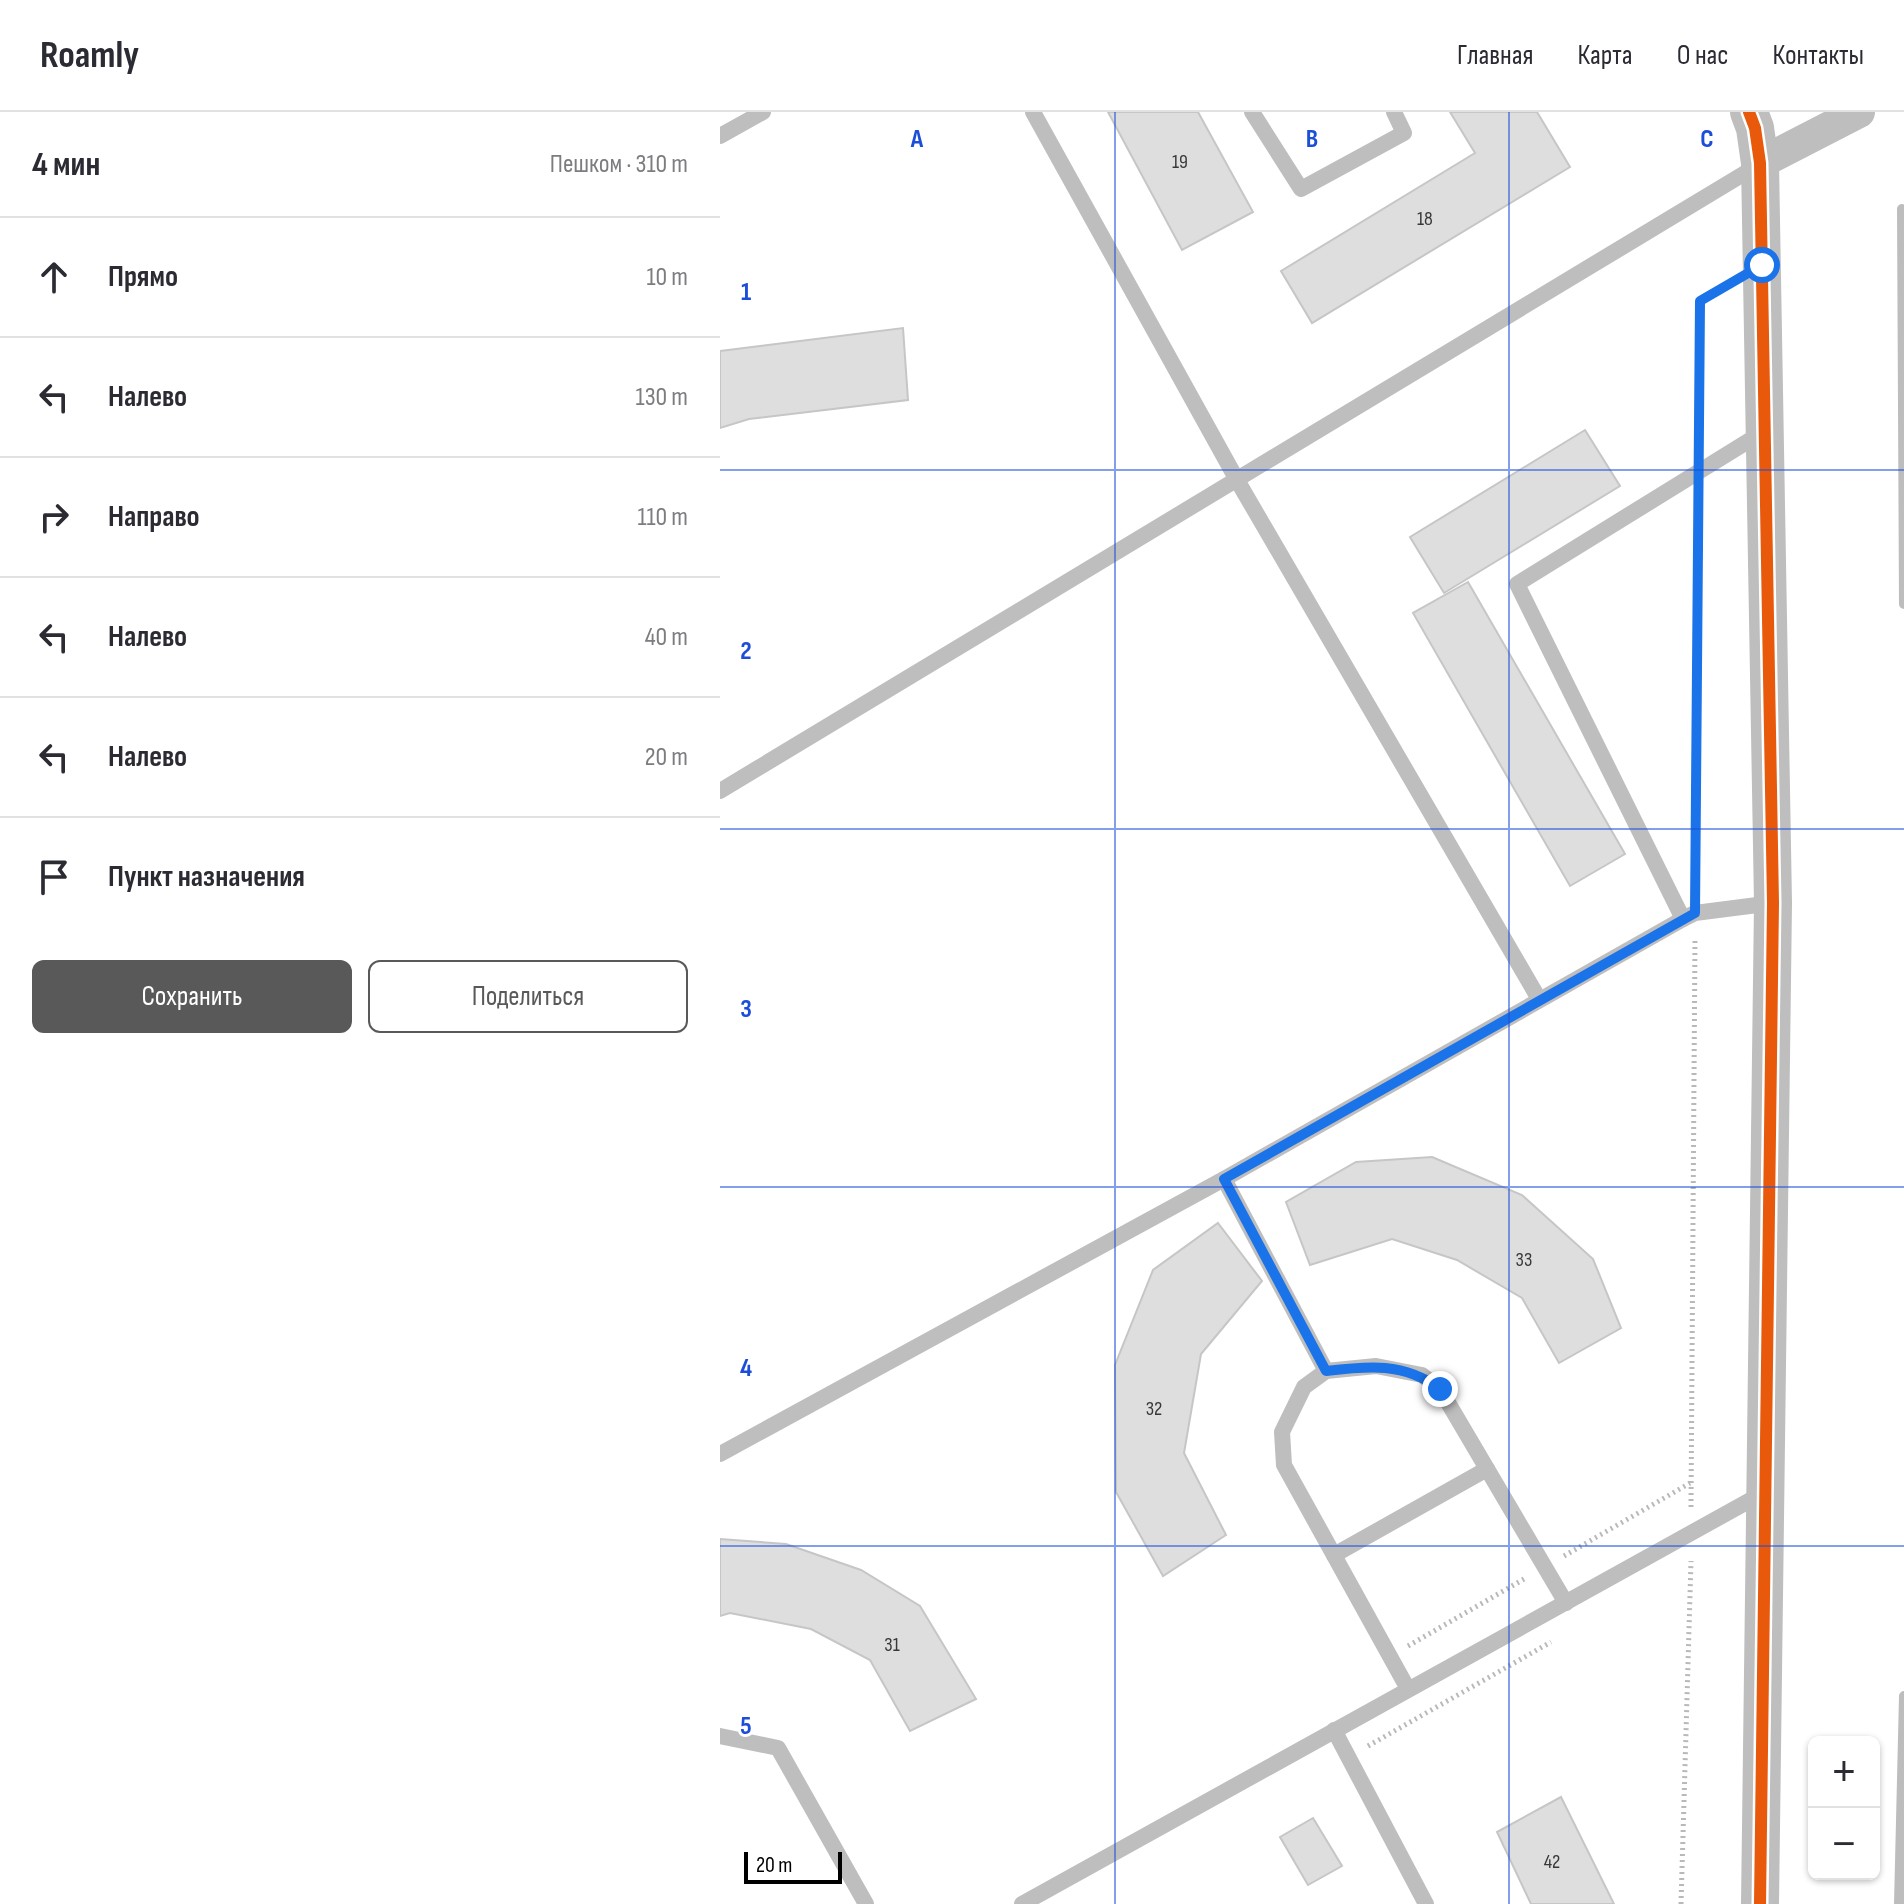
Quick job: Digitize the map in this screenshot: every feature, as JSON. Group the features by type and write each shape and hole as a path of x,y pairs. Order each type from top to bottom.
{"street":[{"path":"1749,112 1755,128 1760,163 1773,903 1760,1904"},
{"path":"1760,163 1859,112"}],"lane":[{"path":"720,136 763,112"},
{"path":"1033,112 1237,480 1539,999"},
{"path":"1252,112 1301,189 1404,133 1394,112"},
{"path":"720,791 1760,163"},
{"path":"1689,916 1517,584 1765,431"},
{"path":"720,1454 1224,1179 1689,916 1773,903"},
{"path":"1224,1179 1326,1371"},
{"path":"1408,1689 1284,1465 1282,1432 1304,1387 1326,1371 1376,1366 1422,1375 1440,1389 1566,1603"},
{"path":"1334,1555 1487,1469"},
{"path":"1022,1904 1766,1491"},
{"path":"1334,1730 1426,1904"},
{"path":"720,1736 778,1748 866,1904"}],"path":[{"path":"1681,1904 1691,1533 1689,916 1700,301 1762,265"},
{"path":"1677,1570 1690,1563"},
{"path":"1349,1757 1554,1641"}],"building":[{"path":"1108,112 1198,112 1253,212 1182,250"},
{"path":"1450,112 1537,112 1570,167 1312,323 1281,271 1475,153"},
{"path":"903,328 908,400 749,419 720,428 720,351"},
{"path":"1585,430 1620,486 1444,593 1410,537"},
{"path":"1468,582 1625,854 1570,886 1413,613"},
{"path":"1432,1157 1522,1195 1593,1259 1621,1328 1559,1363 1522,1298 1457,1260 1392,1239 1310,1265 1286,1202 1356,1162"},
{"path":"1218,1223 1262,1281 1201,1354 1184,1453 1226,1535 1163,1576 1116,1492 1115,1365 1153,1270"},
{"path":"720,1539 786,1544 861,1570 920,1606 976,1699 910,1731 870,1660 811,1629 730,1613 720,1616"},
{"path":"1561,1797 1614,1904 1531,1904 1497,1832"},
{"path":"1313,1818 1342,1866 1308,1885 1280,1837"}],"waterway":[{"path":"1902,209 1904,604"},
{"path":"1899,1904 1904,1696"}],"cycle path":[{"path":"1749,112 1755,128 1760,163 1773,903 1760,1904"}],"route":[{"path":"1440,1389 1422,1375 1376,1366 1326,1371 1224,1179 1695,913 1700,301 1762,265"}]}
